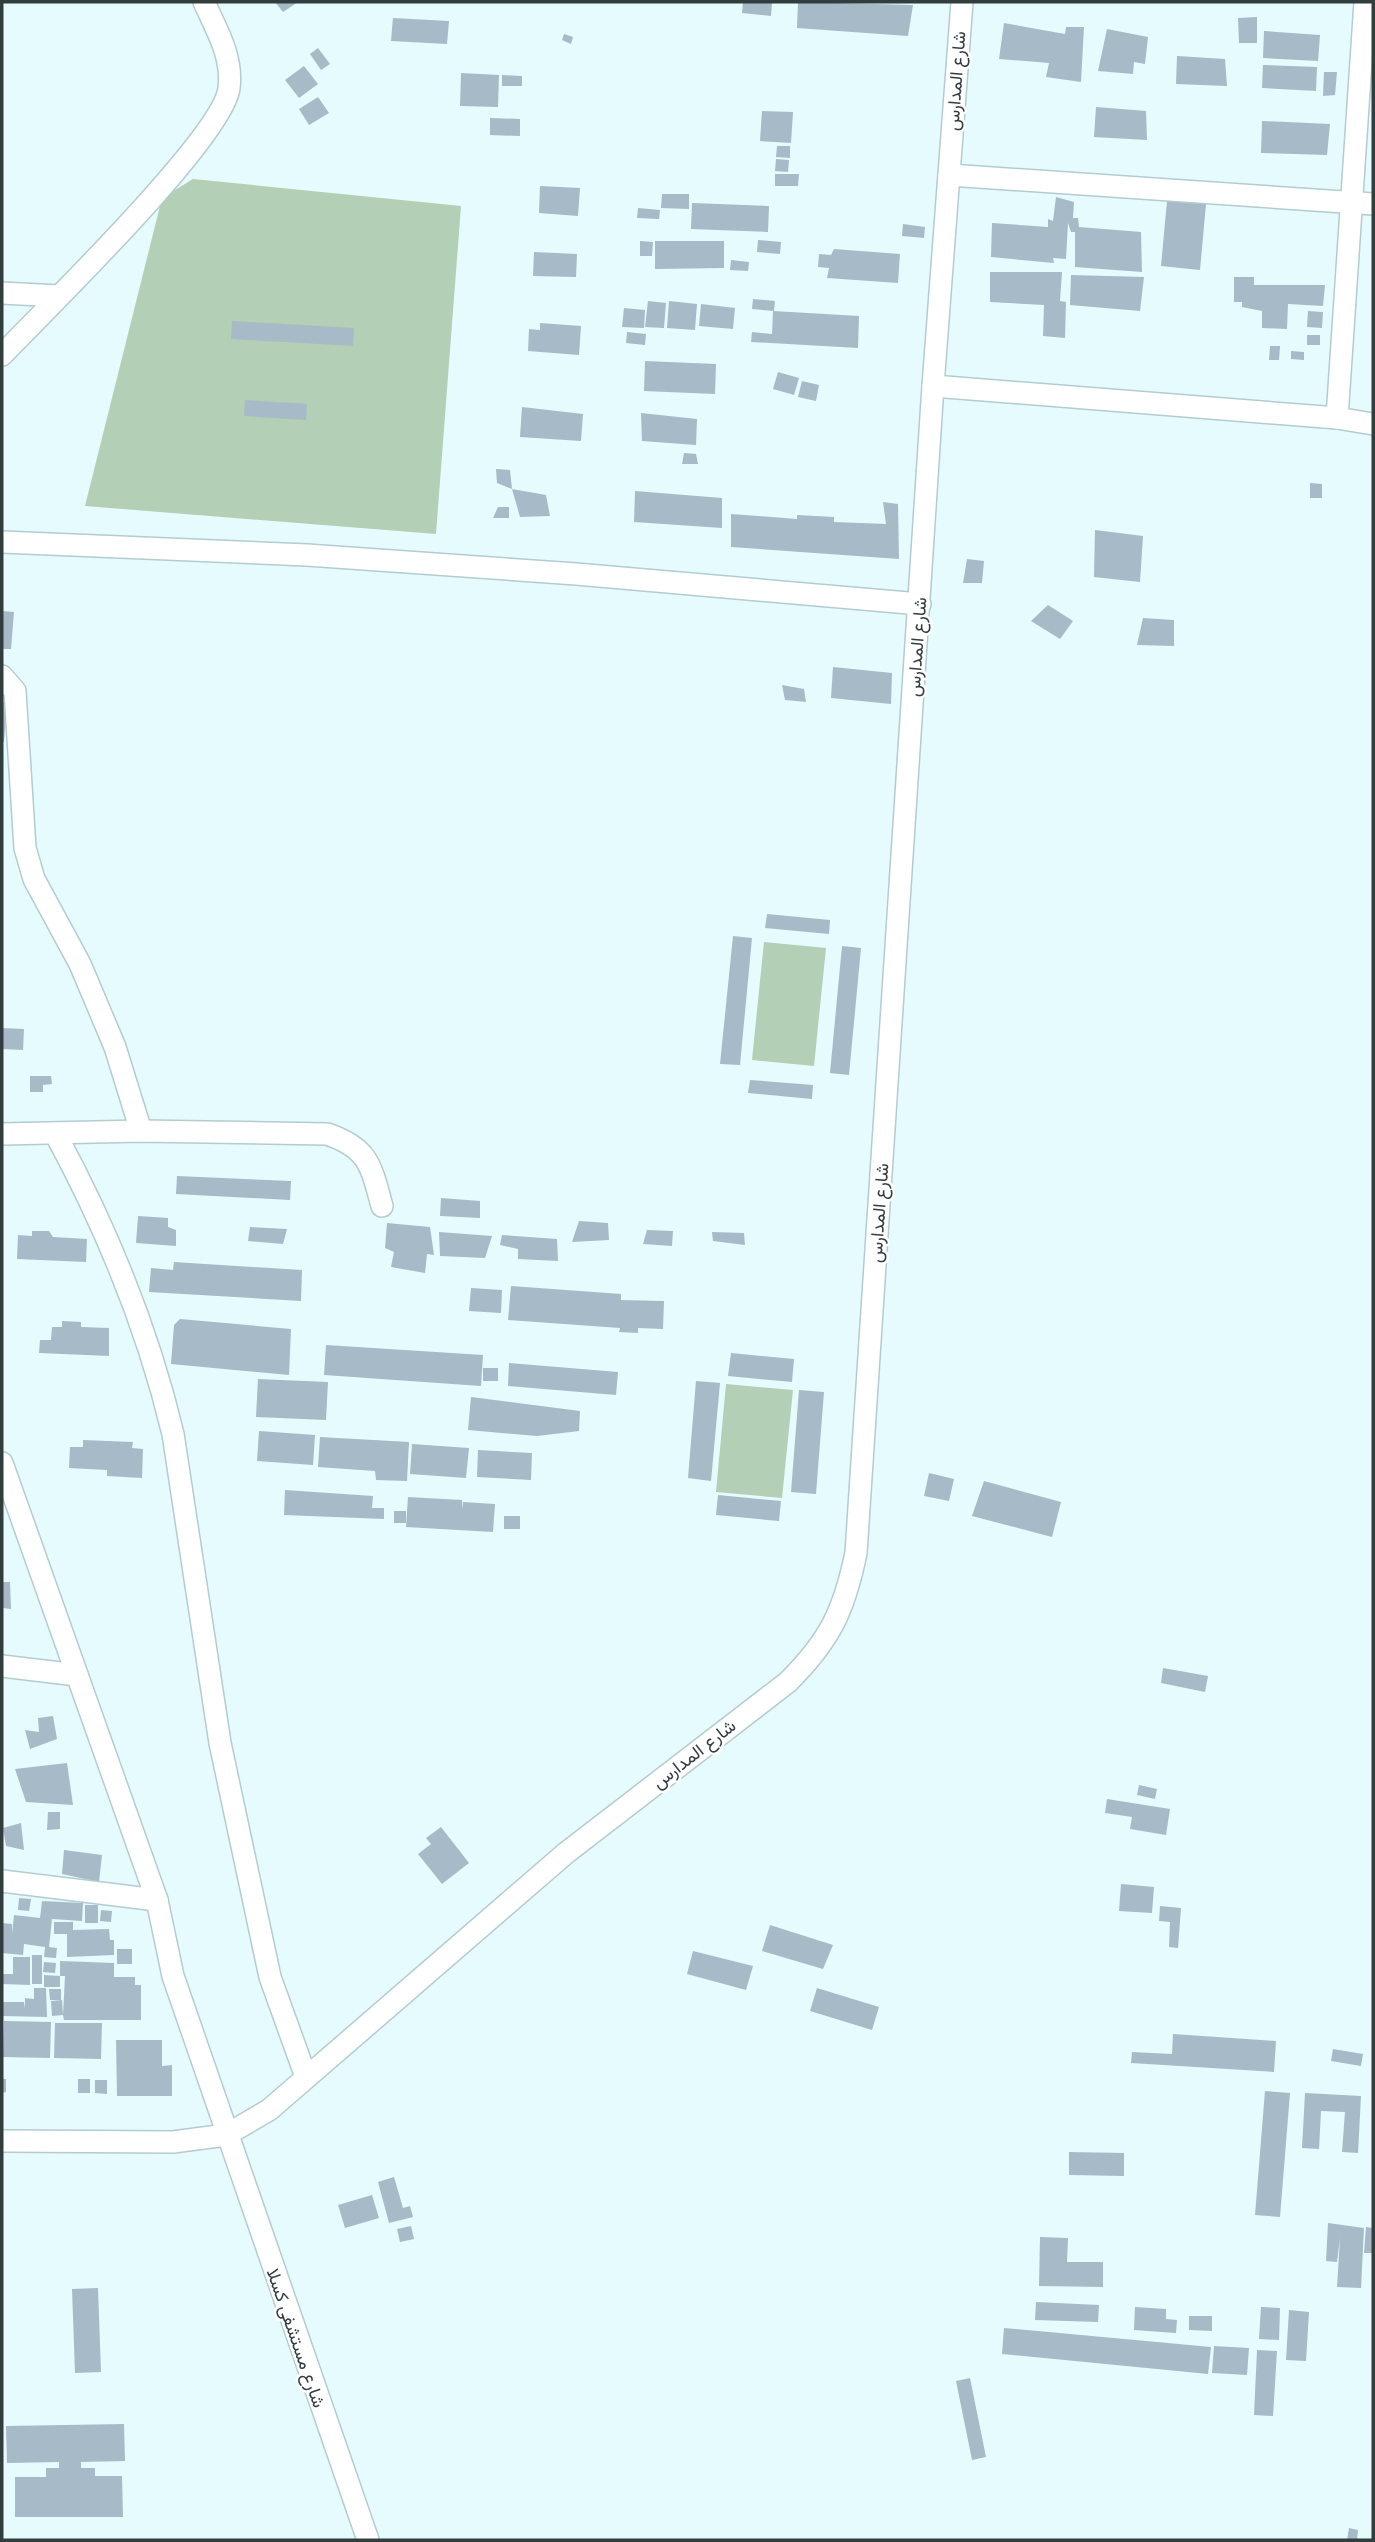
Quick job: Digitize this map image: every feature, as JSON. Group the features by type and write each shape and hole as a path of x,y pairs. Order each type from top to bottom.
{"street":[{"path":"2,355 176,169 215,123 229,89 228,55 204,2"},
{"name":"شارع المدارس","path":"226,2136 269,2110 566,1853 788,1682 815,1656 847,1597 856,1553 933,386 962,2"},
{"path":"1337,418 1363,204 1365,2"},
{"path":"949,175 1363,204"},
{"path":"2,293 59,296"},
{"path":"933,386 1337,418 1373,424"},
{"path":"2,542 348,558 576,574 920,604"},
{"path":"2,676 15,691 25,848 34,879 80,964 115,1047 141,1131"},
{"path":"2,1134 141,1131 327,1134 352,1142 363,1155 373,1174 382,1206"},
{"path":"55,1133 81,1181 117,1260 162,1389 173,1434 220,1744 270,1977 306,2077"},
{"name":"شارع مستشفى كسلا","path":"4,1473 156,1900 173,1976 226,2136 368,2540"},
{"path":"2,1666 77,1675"},
{"path":"2,1881 156,1900"},
{"path":"2,2141 173,2142 226,2136"}],"green space":[{"path":"193,179 461,206 436,534 85,506 162,198"},
{"path":"764,942 826,948 814,1066 752,1060"},
{"path":"726,1384 793,1390 782,1498 716,1492"}],"building":[{"path":"275,2 298,2 283,12"},
{"path":"743,2 772,2 771,16 742,13"},
{"path":"798,2 913,5 908,36 797,28"},
{"path":"1257,17 1257,43 1239,43 1238,18"},
{"path":"393,18 449,21 447,44 391,41"},
{"path":"1004,23 1065,34 1066,27 1084,27 1081,82 1046,77 1049,63 999,59"},
{"path":"1107,29 1148,37 1145,64 1134,62 1133,74 1098,71"},
{"path":"1264,31 1320,35 1318,61 1263,58"},
{"path":"564,34 573,37 571,44 562,40"},
{"path":"318,48 330,64 321,70 310,54"},
{"path":"1177,56 1225,59 1227,86 1176,84"},
{"path":"1263,65 1317,67 1316,91 1262,88"},
{"path":"304,66 318,84 299,98 285,80"},
{"path":"1324,72 1337,72 1335,95 1323,96"},
{"path":"461,73 499,75 498,107 460,106"},
{"path":"502,75 522,76 522,86 502,86"},
{"path":"318,97 329,113 309,125 299,109"},
{"path":"1096,107 1146,111 1147,140 1094,137"},
{"path":"762,111 793,112 791,143 760,141"},
{"path":"490,118 520,119 520,136 490,135"},
{"path":"1262,121 1330,124 1327,155 1261,153"},
{"path":"777,146 790,146 790,158 776,157"},
{"path":"776,159 789,160 788,172 775,171"},
{"path":"775,174 799,174 798,186 775,186"},
{"path":"540,186 580,188 578,216 539,213"},
{"path":"662,194 689,194 689,209 661,208"},
{"path":"1056,197 1074,202 1073,218 1078,218 1079,227 1141,232 1142,272 1075,267 1075,232 1071,232 1068,223 1066,259 1053,258 1054,263 991,257 992,223 1048,227 1048,219 1053,221"},
{"path":"1167,201 1206,204 1200,270 1161,266"},
{"path":"692,203 769,206 768,232 691,229"},
{"path":"638,208 660,210 659,219 637,218"},
{"path":"903,224 925,227 924,238 902,236"},
{"path":"758,240 781,242 780,254 757,252"},
{"path":"640,241 653,242 652,256 640,256"},
{"path":"655,241 724,241 724,268 655,269"},
{"path":"834,249 900,254 898,283 827,278 829,268 818,267 819,254 831,255"},
{"path":"534,252 577,254 576,277 533,276"},
{"path":"731,260 749,262 748,271 730,270"},
{"path":"990,272 1062,272 1060,301 1066,302 1065,338 1043,336 1044,305 990,302"},
{"path":"1071,275 1144,277 1140,311 1070,305"},
{"path":"1234,277 1254,277 1254,285 1325,285 1323,306 1288,304 1287,329 1262,328 1262,311 1242,307 1242,302 1234,302"},
{"path":"753,299 775,301 774,311 752,309"},
{"path":"648,301 666,303 664,328 645,327"},
{"path":"669,301 697,304 695,330 667,328"},
{"path":"701,304 735,308 733,329 699,326"},
{"path":"624,308 645,310 644,328 622,327"},
{"path":"773,311 859,316 858,348 751,342 752,332 772,334"},
{"path":"1308,311 1323,312 1322,328 1307,327"},
{"path":"232,321 354,328 353,346 231,339"},
{"path":"540,323 581,326 579,355 528,351 529,329 540,330"},
{"path":"627,332 646,334 645,345 626,343"},
{"path":"1307,335 1320,335 1320,345 1307,345"},
{"path":"1270,346 1280,346 1279,360 1269,360"},
{"path":"1291,351 1304,352 1304,360 1291,359"},
{"path":"645,361 716,364 715,394 644,391"},
{"path":"778,372 799,378 794,395 773,389"},
{"path":"802,381 819,385 816,401 798,397"},
{"path":"245,400 307,404 306,420 244,416"},
{"path":"522,407 583,414 581,441 520,437"},
{"path":"641,413 697,419 696,445 642,441"},
{"path":"684,453 696,454 698,464 682,464"},
{"path":"496,469 510,470 512,489 497,483"},
{"path":"1310,483 1322,484 1322,498 1310,498"},
{"path":"512,489 546,495 550,516 520,517"},
{"path":"635,491 722,498 722,528 634,522"},
{"path":"883,502 898,504 899,559 731,547 731,514 797,519 797,515 834,517 834,522 886,524"},
{"path":"498,507 509,507 509,518 493,518"},
{"path":"1095,530 1143,536 1140,582 1094,577"},
{"path":"967,559 984,561 982,583 963,583"},
{"path":"1048,605 1073,621 1060,639 1031,621"},
{"path":"2,611 14,612 11,649 2,649"},
{"path":"1143,618 1174,620 1174,646 1137,645"},
{"path":"833,667 892,673 891,704 831,698"},
{"path":"782,685 804,689 806,702 785,700"},
{"path":"2,702 7,703 4,742 2,742"},
{"path":"767,914 830,920 829,934 765,928"},
{"path":"733,936 752,938 740,1065 720,1064"},
{"path":"842,946 861,948 849,1075 830,1073"},
{"path":"2,1028 24,1029 23,1050 2,1049"},
{"path":"30,1076 51,1076 52,1084 43,1085 43,1092 30,1092"},
{"path":"750,1080 813,1085 812,1099 748,1093"},
{"path":"177,1176 291,1181 290,1200 176,1194"},
{"path":"441,1198 480,1201 480,1218 440,1216"},
{"path":"138,1216 168,1218 168,1227 176,1230 176,1246 136,1243"},
{"path":"579,1221 608,1223 609,1240 572,1242"},
{"path":"387,1223 430,1227 434,1255 427,1254 425,1273 391,1267 394,1252 385,1248"},
{"path":"250,1227 287,1229 283,1244 248,1241"},
{"path":"647,1230 673,1231 672,1246 643,1244"},
{"path":"32,1231 49,1231 53,1237 87,1239 86,1262 17,1259 18,1235 32,1236"},
{"path":"439,1232 492,1236 485,1258 440,1256"},
{"path":"712,1232 744,1233 745,1245 713,1241"},
{"path":"502,1235 557,1239 558,1261 518,1259 518,1249 500,1245"},
{"path":"174,1262 302,1270 301,1301 149,1292 151,1268 173,1270"},
{"path":"511,1286 621,1294 621,1300 664,1301 663,1329 638,1328 638,1333 619,1332 620,1328 508,1320"},
{"path":"471,1288 502,1290 501,1313 469,1311"},
{"path":"180,1319 291,1329 289,1375 171,1364 174,1325"},
{"path":"62,1321 81,1322 81,1327 109,1328 109,1356 39,1353 40,1340 51,1340 52,1327 62,1327"},
{"path":"326,1345 483,1355 481,1386 324,1375"},
{"path":"731,1353 794,1359 792,1382 728,1376"},
{"path":"509,1363 618,1372 616,1395 508,1386"},
{"path":"483,1368 498,1368 498,1381 483,1381"},
{"path":"258,1379 328,1382 326,1420 256,1417"},
{"path":"696,1381 720,1383 711,1481 688,1478"},
{"path":"799,1390 824,1392 816,1494 791,1492"},
{"path":"471,1397 580,1411 579,1431 537,1436 468,1430"},
{"path":"259,1431 315,1435 313,1465 257,1461"},
{"path":"320,1437 409,1442 407,1481 376,1480 375,1471 318,1467"},
{"path":"83,1440 133,1442 132,1448 143,1449 142,1478 107,1476 107,1470 69,1468 70,1447 83,1447"},
{"path":"412,1444 469,1448 466,1478 410,1474"},
{"path":"478,1450 532,1453 531,1480 477,1477"},
{"path":"929,1473 954,1479 949,1501 924,1496"},
{"path":"984,1481 1061,1502 1052,1537 972,1516"},
{"path":"285,1490 373,1496 372,1508 384,1508 384,1519 284,1515"},
{"path":"718,1495 781,1501 779,1521 716,1515"},
{"path":"408,1497 462,1500 462,1509 463,1502 495,1504 493,1532 406,1527"},
{"path":"394,1511 406,1511 406,1523 394,1523"},
{"path":"504,1516 520,1516 520,1529 504,1529"},
{"path":"2,1582 10,1582 11,1609 2,1608"},
{"path":"1163,1668 1208,1676 1205,1692 1161,1683"},
{"path":"53,1716 57,1739 30,1749 25,1730 39,1732 38,1718"},
{"path":"67,1763 73,1805 26,1802 15,1769"},
{"path":"1139,1785 1157,1789 1155,1799 1137,1795"},
{"path":"1107,1799 1170,1809 1166,1835 1130,1829 1132,1817 1105,1813"},
{"path":"48,1812 60,1812 60,1829 47,1830"},
{"path":"21,1823 24,1850 6,1846 3,1828"},
{"path":"441,1827 469,1863 442,1884 418,1854 431,1844 426,1838"},
{"path":"64,1850 102,1855 99,1882 62,1874"},
{"path":"1121,1884 1154,1887 1152,1913 1119,1911"},
{"path":"19,1898 31,1899 29,1911 18,1910"},
{"path":"42,1901 83,1903 82,1921 52,1919 49,1947 57,1948 56,1958 44,1957 45,1947 24,1944 23,1955 2,1953 2,1923 12,1924 12,1934 14,1915 40,1918"},
{"path":"85,1905 98,1905 98,1923 85,1923"},
{"path":"1160,1906 1181,1908 1178,1948 1169,1947 1170,1922 1159,1921"},
{"path":"101,1910 112,1911 111,1922 100,1921"},
{"path":"54,1922 73,1922 73,1930 109,1929 110,1940 114,1940 114,1955 67,1957 67,1934 54,1934"},
{"path":"770,1925 833,1945 823,1969 762,1951"},
{"path":"117,1949 132,1949 132,1964 117,1964"},
{"path":"693,1951 753,1966 746,1990 687,1974"},
{"path":"32,1955 42,1955 42,1984 32,1984"},
{"path":"13,1957 30,1957 30,1985 2,1984 2,1974 13,1974"},
{"path":"60,1961 114,1963 114,1977 135,1977 135,1985 141,1985 141,2020 64,2020 65,1976 60,1976"},
{"path":"44,1962 56,1963 55,1973 43,1972"},
{"path":"44,1975 60,1976 60,1987 44,1987"},
{"path":"34,1988 46,1988 47,2017 2,2016 2,2002 24,2002 25,2009 25,1998 34,1999"},
{"path":"817,1988 879,2007 872,2030 810,2011"},
{"path":"49,1989 61,1989 61,2000 50,2000"},
{"path":"62,2000 63,2015 52,2016 51,2001"},
{"path":"4,2021 51,2022 50,2058 3,2057"},
{"path":"55,2023 102,2023 101,2059 54,2058"},
{"path":"1173,2034 1276,2041 1274,2072 1131,2063 1132,2052 1172,2054"},
{"path":"116,2040 162,2040 162,2066 172,2065 172,2096 117,2096"},
{"path":"1333,2049 1363,2054 1361,2066 1331,2061"},
{"path":"2,2079 6,2079 6,2092 2,2093"},
{"path":"78,2079 90,2079 90,2093 78,2093"},
{"path":"95,2080 107,2080 107,2094 95,2093"},
{"path":"1265,2091 1290,2093 1280,2217 1255,2215"},
{"path":"1305,2093 1361,2096 1358,2153 1342,2152 1345,2112 1321,2111 1319,2149 1302,2148"},
{"path":"1069,2152 1124,2153 1124,2176 1069,2175"},
{"path":"394,2177 403,2208 410,2206 413,2217 389,2223 378,2182"},
{"path":"372,2195 379,2218 345,2228 338,2205"},
{"path":"1328,2223 1364,2228 1361,2288 1337,2287 1340,2238 1337,2262 1326,2261"},
{"path":"411,2226 414,2239 400,2242 397,2229"},
{"path":"1366,2227 1373,2228 1373,2253 1364,2253"},
{"path":"1040,2237 1068,2238 1067,2262 1103,2262 1103,2287 1039,2286"},
{"path":"98,2288 101,2372 75,2373 72,2289"},
{"path":"1036,2302 1099,2305 1098,2322 1035,2320"},
{"path":"1135,2307 1166,2309 1166,2319 1177,2320 1176,2333 1134,2330"},
{"path":"1261,2307 1280,2308 1279,2340 1259,2339"},
{"path":"1289,2310 1309,2312 1306,2361 1286,2360"},
{"path":"1189,2316 1212,2316 1212,2331 1189,2330"},
{"path":"1004,2328 1211,2347 1208,2374 1002,2354"},
{"path":"1214,2346 1249,2348 1247,2375 1212,2373"},
{"path":"1257,2350 1277,2351 1273,2416 1254,2415"},
{"path":"970,2378 986,2457 972,2460 956,2381"},
{"path":"124,2424 125,2461 81,2462 81,2468 95,2468 95,2476 122,2476 123,2517 15,2517 15,2477 46,2477 46,2468 59,2468 59,2462 7,2463 6,2426"},
{"path":"1349,2528 1358,2530 1357,2540 1347,2540"}]}
